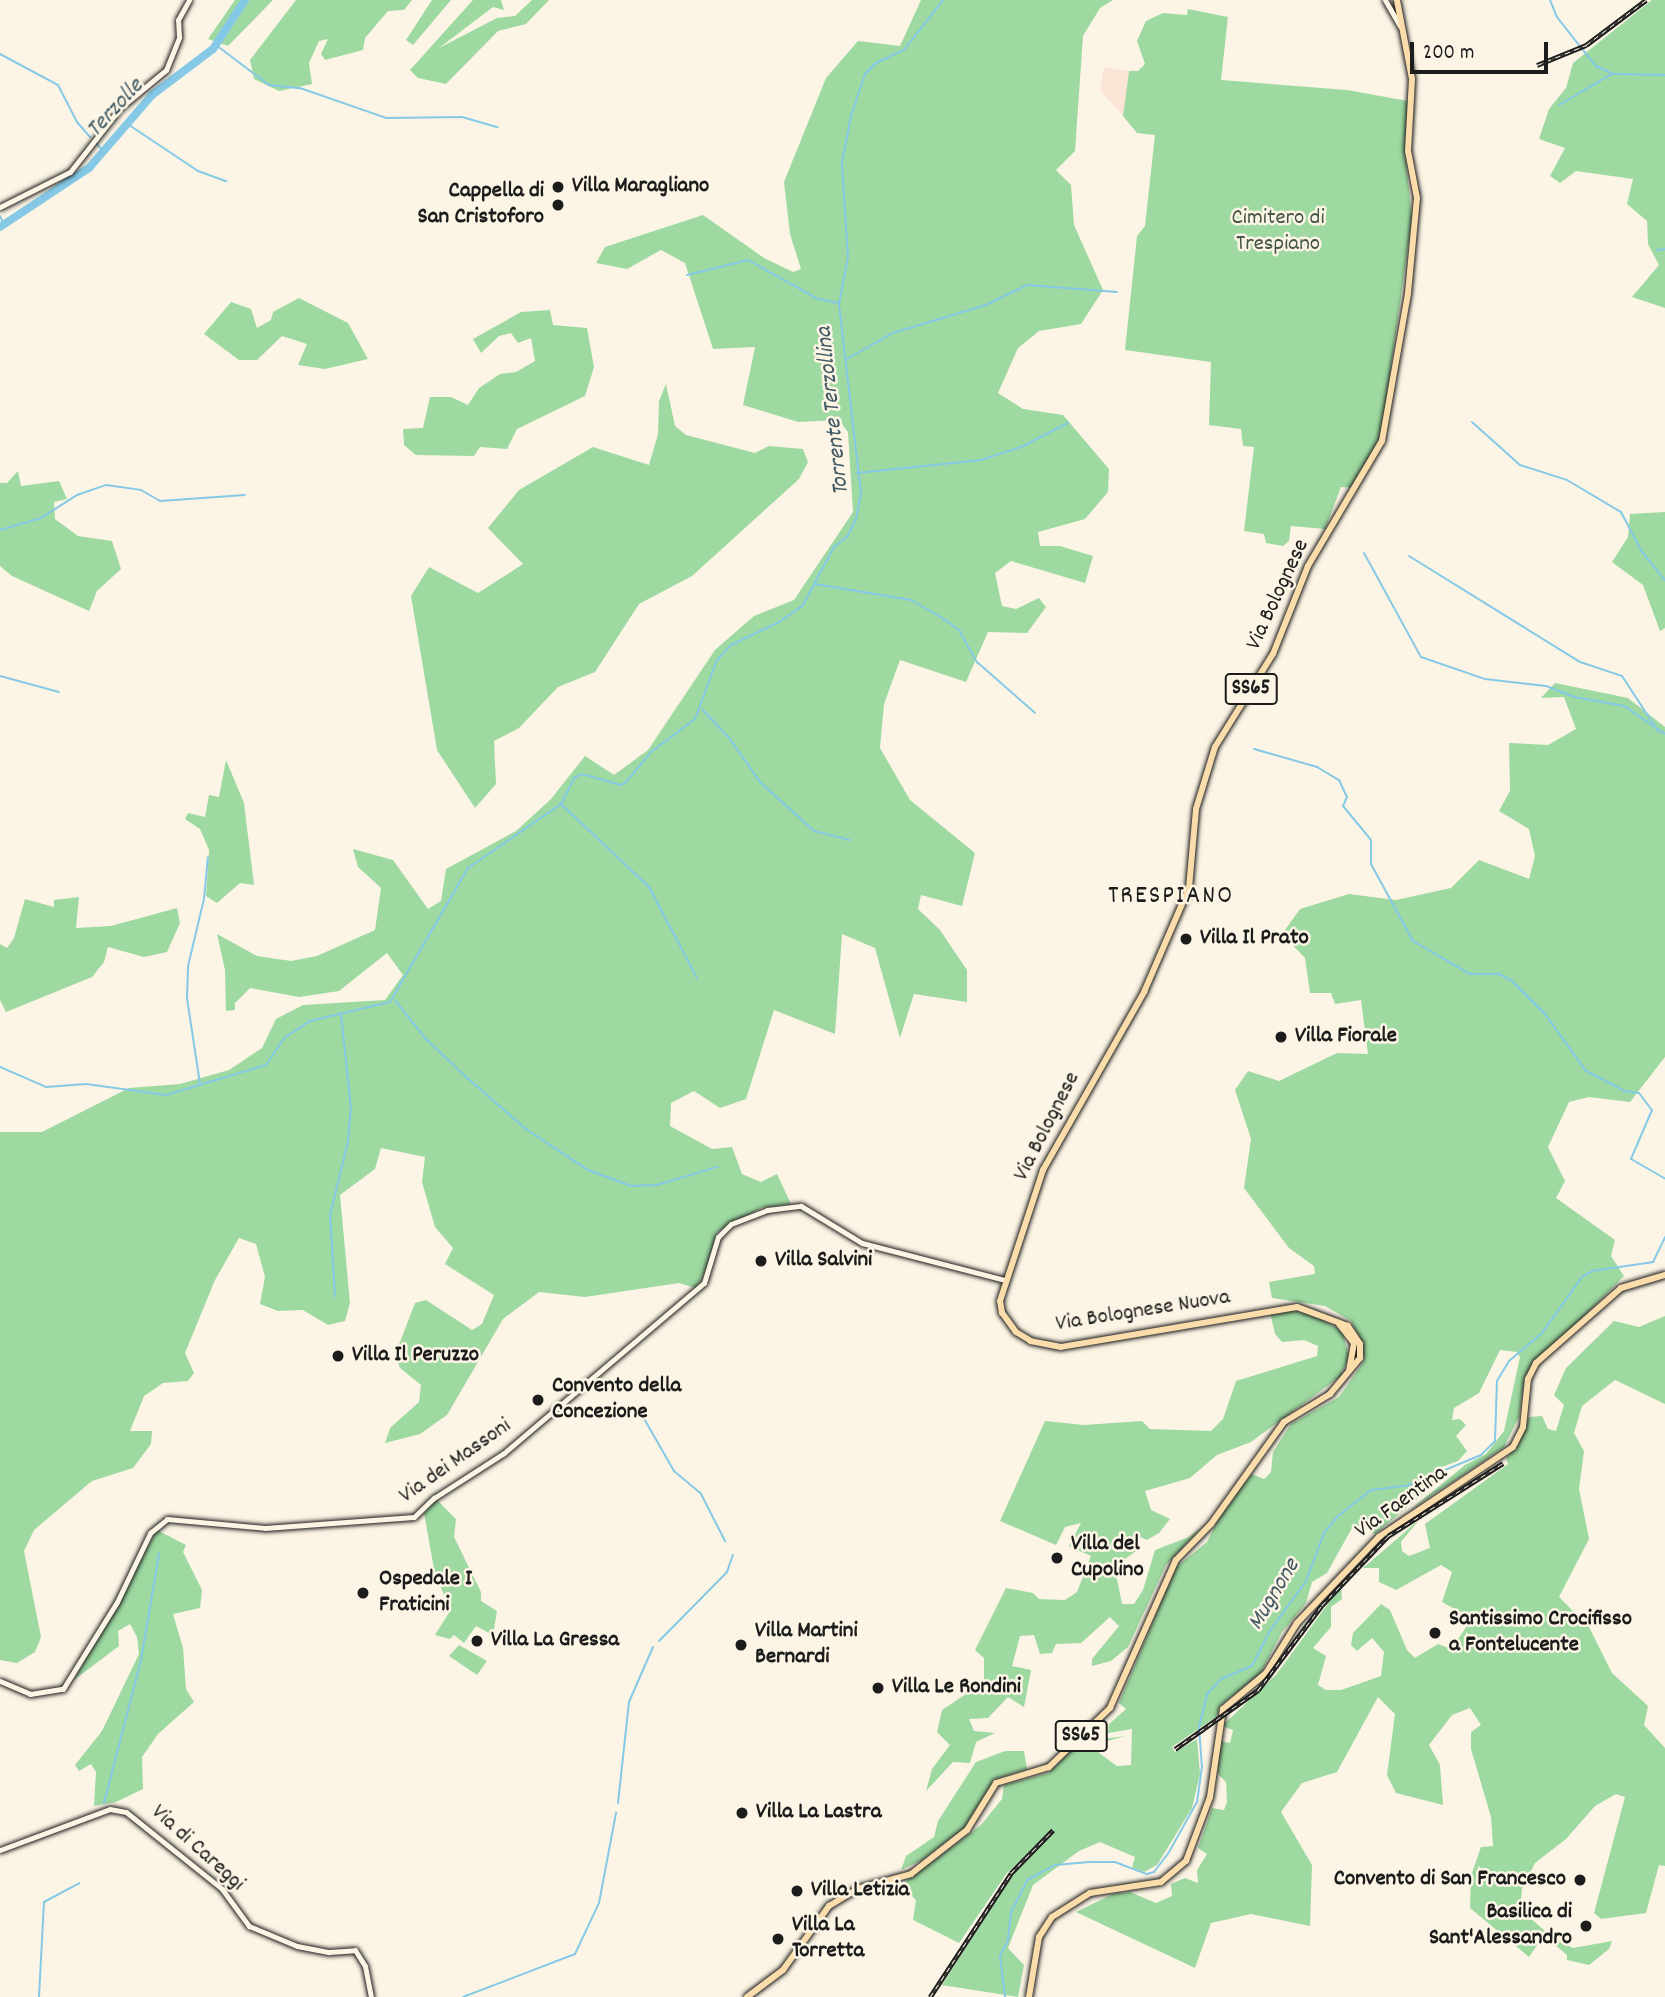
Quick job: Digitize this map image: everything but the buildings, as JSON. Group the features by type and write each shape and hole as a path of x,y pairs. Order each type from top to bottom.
{"main road":[{"name":"Via Bolognese","path":"1002,1291 1052,1149 1144,992 1189,888 1197,801 1215,747 1273,654 1308,566 1382,441 1408,293 1417,198 1408,151 1412,79 1397,0"},
{"name":"Via Faentina","path":"1029,1997 1039,1937 1052,1917 1090,1893 1161,1882 1186,1861 1210,1797 1223,1709 1266,1672 1303,1616 1379,1537 1513,1447 1523,1427 1528,1379 1536,1363 1621,1288 1665,1275"},
{"name":"Via Bolognese Nuova","path":"747,1997 783,1970 834,1902 870,1884 911,1874 967,1830 996,1783 1049,1767 1110,1708 1176,1560 1206,1530 1284,1422 1318,1404 1336,1388 1352,1364 1354,1343 1347,1331 1324,1314 1281,1307 1061,1347 1031,1341 1008,1324 1001,1308 1002,1291"}],"street":[{"path":"0,207 62,178 92,139 131,98 166,70 179,37 178,20 189,0"},
{"path":"1385,0 1402,28"},
{"name":"Via dei Massoni","path":"0,1681 30,1694 63,1689 117,1602 150,1532 167,1519 265,1528 414,1517 434,1498 504,1453 704,1283 718,1237 731,1224 767,1210 801,1206 862,1243 1005,1280"},
{"name":"Via di Careggi","path":"0,1850 110,1809 126,1812 222,1889 249,1926 297,1946 329,1952 355,1950 365,1966 371,1997"}],"shaded area":[{"path":"1104,67 1129,71 1123,116 1100,90"}],"green space":[{"path":"235,0 273,0 228,46 208,39"},
{"path":"296,0 412,0 404,10 388,11 365,38 363,50 325,60 321,54 328,39 319,41 309,63 312,84 279,91 254,79 250,60"},
{"path":"432,0 451,0 413,45 406,40"},
{"path":"473,0 501,0 504,10 493,7 439,48 497,18 515,16 532,0 549,0 526,24 498,31 446,84 418,78 410,70"},
{"path":"921,0 1113,0 1100,8 1083,36 1075,151 1056,170 1071,185 1074,225 1103,290 1081,324 1039,331 1018,348 998,393 1023,409 1063,415 1109,469 1108,492 1085,519 1038,532 1040,546 1060,546 1093,556 1085,583 1011,561 995,573 1002,606 1016,609 1039,598 1046,607 1027,633 988,632 966,682 900,660 884,704 880,748 910,800 975,853 962,906 921,895 918,909 940,930 967,970 967,1002 914,994 900,1038 875,948 842,934 835,1034 774,1010 746,1099 720,1108 694,1091 671,1103 670,1126 712,1149 732,1147 742,1174 761,1182 777,1174 791,1204 761,1208 717,1232 707,1269 696,1288 679,1283 585,1297 539,1292 503,1319 447,1415 420,1434 385,1443 390,1428 419,1402 421,1385 400,1368 395,1355 415,1303 426,1300 472,1330 482,1324 494,1295 445,1264 453,1248 435,1227 422,1182 425,1157 381,1148 375,1169 340,1195 350,1303 345,1321 328,1325 303,1310 278,1311 260,1304 265,1277 256,1244 239,1238 215,1280 185,1353 194,1373 188,1381 163,1383 144,1396 130,1431 152,1431 151,1444 133,1468 92,1481 34,1530 24,1551 41,1637 35,1652 17,1663 0,1660 0,1132 42,1132 129,1088 180,1084 229,1070 262,1048 276,1019 303,1005 385,1000 403,975 387,953 339,991 299,997 250,988 235,1003 235,1010 226,1011 225,970 217,934 257,956 291,961 317,956 375,930 381,888 358,867 353,849 393,860 428,909 441,901 446,869 516,831 551,799 585,756 614,775 648,750 715,650 754,616 794,600 853,512 848,432 839,420 798,422 743,405 755,347 713,349 685,263 661,250 627,269 596,263 605,247 703,215 764,258 793,272 801,269 790,234 784,182 826,78 858,41 900,46"},
{"path":"1652,0 1665,0 1665,308 1632,297 1659,265 1648,244 1647,221 1627,204 1633,179 1576,171 1560,183 1550,176 1565,148 1539,139 1549,109 1566,88 1573,63"},
{"name":"Cimitero di Trespiano","path":"1188,9 1228,17 1221,80 1347,90 1408,101 1405,153 1412,218 1382,431 1355,488 1341,487 1325,529 1291,526 1289,541 1283,546 1266,543 1264,534 1244,531 1254,447 1243,446 1241,429 1209,425 1211,362 1125,350 1137,236 1145,226 1155,135 1137,133 1123,116 1129,71 1138,71 1145,64 1137,41 1146,21 1163,13 1187,15"},
{"path":"299,298 348,323 368,359 325,369 298,365 307,344 282,336 257,360 239,360 204,334 231,302 251,309 257,328 271,320 273,312"},
{"path":"550,310 553,325 587,328 594,367 585,396 517,429 507,449 480,447 474,456 416,455 404,445 403,429 423,428 430,397 451,397 468,405 479,388 500,374 516,372 535,361 531,338 518,343 511,333 499,336 481,353 473,339 521,312"},
{"path":"666,384 675,426 686,435 755,453 769,446 803,449 808,462 799,479 692,576 639,604 595,672 558,687 519,728 494,741 496,784 475,808 437,750 411,596 429,567 478,593 523,564 488,528 519,490 593,447 649,465 658,434 659,401"},
{"path":"18,471 21,486 59,481 67,499 54,502 55,519 78,536 112,541 121,569 97,591 89,611 12,576 0,566 0,483 7,483"},
{"path":"1665,512 1665,628 1660,631 1643,585 1612,562 1628,537 1630,514"},
{"path":"1555,683 1628,698 1665,727 1665,1057 1630,1102 1589,1097 1569,1102 1548,1147 1565,1181 1556,1198 1615,1240 1611,1256 1624,1276 1525,1376 1519,1417 1504,1447 1410,1510 1465,1465 1486,1454 1504,1431 1520,1357 1517,1352 1500,1350 1479,1393 1454,1408 1452,1420 1460,1419 1466,1425 1456,1436 1467,1451 1458,1461 1436,1469 1441,1479 1375,1534 1362,1526 1352,1528 1327,1573 1312,1582 1306,1603 1282,1632 1260,1674 1222,1704 1216,1717 1172,1747 1175,1752 1197,1739 1200,1774 1192,1808 1157,1865 1144,1872 1132,1868 1135,1857 1100,1842 1079,1851 1033,1885 1008,1948 1024,1965 1018,1997 942,1985 1012,1875 1053,1831 1007,1873 959,1943 913,1920 916,1900 901,1885 981,1825 1002,1799 1004,1785 1048,1773 1105,1717 1103,1739 1125,1736 1101,1743 1099,1753 1117,1766 1131,1765 1132,1729 1108,1733 1109,1724 1126,1709 1119,1703 1176,1567 1207,1542 1221,1514 1252,1474 1264,1479 1271,1472 1273,1452 1291,1424 1339,1397 1364,1361 1362,1343 1351,1321 1325,1306 1272,1298 1269,1282 1315,1274 1314,1266 1289,1248 1244,1188 1251,1139 1235,1090 1248,1071 1279,1081 1337,1053 1368,1054 1361,1000 1335,1004 1331,993 1310,993 1305,958 1282,934 1300,909 1349,894 1396,900 1451,888 1479,860 1529,879 1535,856 1529,829 1499,811 1510,791 1509,743 1548,745 1576,729 1564,697 1541,698"},
{"path":"226,760 244,803 254,885 240,883 217,903 206,896 209,850 200,829 185,819 188,813 205,817 209,795 219,797"},
{"path":"79,897 76,928 111,926 177,908 180,923 167,952 144,957 108,947 104,962 92,977 6,1012 0,1000 0,944 7,948 14,938 25,899 54,907 54,900"},
{"path":"1293,1311 1314,1315 1342,1331 1349,1356 1341,1376 1251,1442 1217,1455 1190,1478 1145,1491 1151,1510 1170,1519 1159,1533 1147,1540 1140,1537 1139,1549 1108,1571 1117,1579 1122,1604 1134,1604 1143,1590 1155,1550 1189,1537 1203,1526 1166,1565 1128,1647 1111,1661 1092,1666 1092,1659 1119,1626 1110,1617 1081,1643 1056,1644 1052,1653 1040,1654 1034,1635 1020,1636 1012,1666 1031,1670 1024,1707 1008,1697 988,1718 969,1719 974,1731 995,1733 976,1742 970,1763 953,1762 926,1791 932,1769 950,1745 937,1732 942,1710 984,1682 984,1658 975,1650 1006,1588 1033,1593 1039,1599 1065,1600 1077,1592 1091,1556 1069,1546 1081,1523 1065,1527 1056,1545 1000,1521 1045,1421 1084,1425 1142,1421 1150,1429 1211,1431 1223,1419 1236,1381 1317,1356 1318,1346 1304,1340 1282,1342 1275,1334 1270,1312"},
{"path":"1665,1316 1665,1404 1615,1380 1582,1406 1574,1433 1584,1451 1579,1489 1589,1539 1559,1597 1589,1627 1612,1673 1648,1706 1644,1725 1665,1748 1665,1866 1659,1865 1646,1913 1601,1919 1594,1913 1625,1797 1616,1794 1595,1806 1566,1839 1535,1863 1522,1889 1520,1909 1546,1932 1529,1957 1470,1908 1471,1876 1481,1847 1493,1846 1491,1817 1471,1749 1471,1732 1481,1725 1470,1708 1452,1715 1429,1745 1440,1765 1443,1805 1396,1793 1387,1775 1395,1714 1378,1697 1337,1772 1302,1783 1281,1812 1312,1865 1310,1926 1251,1914 1211,1923 1195,1968 1076,1912 1113,1894 1130,1892 1156,1903 1172,1896 1171,1884 1185,1878 1198,1883 1197,1870 1207,1854 1198,1848 1212,1808 1224,1810 1227,1802 1226,1782 1218,1774 1219,1741 1230,1743 1233,1730 1222,1726 1276,1675 1341,1586 1342,1599 1331,1607 1331,1627 1313,1648 1326,1656 1318,1685 1326,1690 1341,1690 1381,1676 1384,1652 1372,1638 1357,1651 1351,1645 1353,1633 1381,1604 1390,1610 1407,1650 1415,1658 1438,1644 1451,1649 1467,1626 1462,1613 1442,1602 1452,1572 1441,1565 1396,1590 1379,1582 1379,1568 1363,1568 1419,1520 1401,1542 1402,1551 1409,1556 1430,1548 1425,1524 1508,1464 1506,1458 1518,1446 1529,1417 1542,1416 1548,1429 1556,1431 1564,1405 1554,1395 1566,1368 1614,1321 1639,1327"},
{"path":"436,1499 456,1519 454,1537 481,1592 481,1601 497,1611 493,1635 476,1626 464,1643 454,1635 450,1639 435,1635 450,1611 434,1569 424,1513"},
{"path":"157,1530 186,1545 183,1552 202,1590 200,1608 173,1614 183,1648 186,1689 194,1702 158,1734 142,1757 143,1789 116,1802 94,1806 96,1772 91,1764 79,1771 75,1765 102,1731 139,1654 137,1637 130,1624 118,1631 119,1646 74,1680"},
{"path":"459,1645 487,1661 477,1675 449,1656"},
{"path":"1005,1751 1024,1751 1027,1769 995,1779 967,1826 922,1860 901,1870 906,1856 934,1837 938,1821 976,1762"},
{"path":"1556,1940 1573,1948 1612,1941 1609,1949 1589,1965 1567,1960 1567,1955 1554,1944"}],"waterway":[{"name":"Terzolle","path":"0,227 89,168 152,95 213,49 245,0"},
{"name":"Torrente Terzollina","path":"0,1067 46,1087 86,1084 166,1095 266,1065 284,1038 310,1021 390,1002 468,868 561,804 574,778 582,774 621,785 626,782 651,752 695,719 717,660 731,645 779,622 803,605 834,547 847,537 856,519 861,494 839,304 848,257 842,163 851,116 865,74 876,63 904,50 943,0"},
{"path":"1550,0 1557,17 1579,45"},
{"path":"216,45 269,85 300,88 386,118 462,117 498,127"},
{"path":"1583,50 1596,66 1613,74 1665,75"},
{"path":"0,54 58,85 77,122 90,137"},
{"path":"1559,105 1612,74"},
{"path":"126,123 198,171 226,181"},
{"path":"96,143 103,151"},
{"path":"0,216 4,225"},
{"path":"1657,250 1665,249"},
{"path":"687,275 748,260 818,299 838,303"},
{"path":"847,359 893,333 986,305 1027,285 1117,292"},
{"path":"1472,422 1520,465 1567,480 1621,512 1642,552 1665,580"},
{"path":"857,473 981,460 1021,447 1068,423"},
{"path":"0,530 41,518 77,495 106,485 141,490 160,501 245,495"},
{"path":"1364,553 1421,657 1485,679 1546,686 1574,697 1624,706 1665,734"},
{"path":"1409,556 1580,662 1622,676 1658,731"},
{"path":"815,584 911,600 941,617 959,630 977,662 1035,713"},
{"path":"0,676 59,692"},
{"path":"702,709 730,739 760,782 814,831 851,840"},
{"path":"1254,749 1317,767 1339,780 1347,797 1343,806 1371,840 1371,864 1413,941 1470,974 1499,974 1512,981 1545,1014 1586,1071 1625,1091 1639,1093 1652,1110 1631,1159 1665,1179"},
{"path":"562,805 649,887 697,978"},
{"path":"200,1084 187,998 188,966 204,899 208,857"},
{"path":"395,1000 425,1038 465,1076 526,1129 588,1170 631,1186 657,1185 717,1167"},
{"path":"335,1296 330,1215 348,1141 351,1108 341,1014"},
{"name":"Mugnone","path":"1005,1997 1000,1956 1008,1940 1011,1912 1027,1880 1055,1865 1092,1862 1115,1862 1147,1874 1154,1872 1169,1852 1197,1802 1202,1768 1199,1727 1207,1694 1221,1679 1252,1666 1269,1632 1306,1581 1324,1533 1337,1517 1371,1490 1409,1485 1481,1455 1495,1441 1497,1381 1509,1361 1542,1333 1582,1277 1592,1271 1653,1262 1665,1237"},
{"path":"642,1415 674,1471 701,1494 725,1541"},
{"path":"104,1803 141,1660 159,1554"},
{"path":"659,1641 727,1572 733,1555"},
{"path":"618,1803 629,1702 653,1647"},
{"path":"463,1997 575,1954 599,1903 616,1813"},
{"path":"39,1997 44,1902 79,1883"}],"railway":[{"path":"1537,65 1586,45 1646,0"},
{"path":"1175,1749 1258,1690 1322,1605 1388,1536 1503,1463"},
{"path":"930,1997 1011,1873 1053,1830"}],"place":[{"name":"Villa Maragliano","path":"558,187"},
{"name":"Cappella di San Cristoforo","path":"558,205"},
{"name":"Villa Il Prato","path":"1186,939"},
{"name":"Villa Fiorale","path":"1281,1037"},
{"name":"Villa Salvini","path":"761,1261"},
{"name":"Villa Il Peruzzo","path":"338,1356"},
{"name":"Convento della Concezione","path":"538,1400"},
{"name":"Villa del Cupolino","path":"1057,1558"},
{"name":"Ospedale I Fraticini","path":"363,1593"},
{"name":"Santissimo Crocifisso a Fontelucente","path":"1435,1633"},
{"name":"Villa La Gressa","path":"477,1641"},
{"name":"Villa Martini Bernardi","path":"741,1645"},
{"name":"Villa Le Rondini","path":"878,1688"},
{"name":"Villa La Lastra","path":"742,1813"},
{"name":"Convento di San Francesco","path":"1580,1880"},
{"name":"Villa Letizia","path":"797,1891"},
{"name":"Basilica di Sant'Alessandro","path":"1586,1926"},
{"name":"Villa La Torretta","path":"778,1939"}],"district":[{"name":"TRESPIANO","path":"1171,897"}]}
